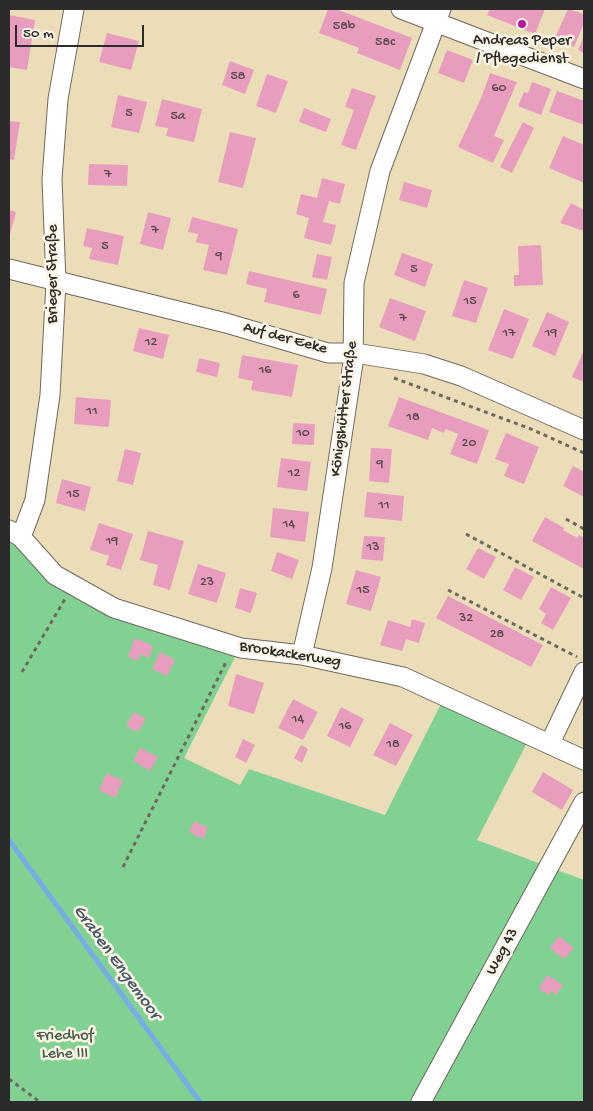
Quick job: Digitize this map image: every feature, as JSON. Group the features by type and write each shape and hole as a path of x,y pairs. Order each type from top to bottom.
{"street":[{"name":"Brieger Straße","path":"15,533 35,500 50,395 56,282 52,179 58,99 74,9"},
{"path":"401,9 438,15 584,79"},
{"name":"Königshütter Straße","path":"302,655 322,568 354,353 354,283 380,171 438,15"},
{"name":"Auf der Eeke","path":"9,269 226,323 328,353 354,353 424,364 461,376 584,430"},
{"name":"Brookackerweg","path":"15,533 56,575 114,608 234,646 302,655 403,676 584,760"},
{"path":"550,743 584,672"},
{"name":"Weg 43","path":"421,1102 584,802"}],"path":[{"path":"390,377 531,429 584,453"},
{"path":"566,519 584,529"},
{"path":"466,534 584,598"},
{"path":"22,672 73,585"},
{"path":"448,590 584,661"},
{"path":"123,868 234,646"},
{"path":"9,1079 40,1102"}],"green space":[{"name":"Friedhof Lehe III","path":"9,539 52,582 109,616 235,657 184,758 240,785 249,769 385,815 441,704 528,741 477,840 584,880 584,1102 9,1102"}],"building":[{"path":"328,9 336,9 412,38 400,70 357,53 359,48 319,33"},
{"path":"490,9 545,9 535,34 487,15"},
{"path":"568,9 584,14 584,23 574,47 554,40"},
{"path":"9,15 35,20 27,70 9,67"},
{"path":"107,33 139,41 131,70 99,62"},
{"path":"584,36 584,53 578,50"},
{"path":"447,50 473,60 464,83 438,73"},
{"path":"230,61 254,70 245,94 222,85"},
{"path":"490,73 517,82 494,136 504,140 493,163 458,147 482,96"},
{"path":"267,74 288,81 276,113 256,106"},
{"path":"532,82 551,89 541,115 518,106 524,92 528,93"},
{"path":"352,88 376,96 356,150 341,145 354,110 345,107"},
{"path":"557,91 584,101 584,125 549,112"},
{"path":"118,95 147,102 139,133 111,127"},
{"path":"162,99 202,109 194,142 166,136 168,128 155,126"},
{"path":"304,108 331,119 326,132 299,122"},
{"path":"9,121 20,122 14,160 9,159"},
{"path":"523,122 534,128 512,173 500,167"},
{"path":"230,132 256,138 243,188 218,182"},
{"path":"563,136 584,145 584,183 549,168"},
{"path":"89,164 128,165 127,186 88,185"},
{"path":"322,178 345,184 340,204 329,201 323,222 336,225 331,245 304,238 309,218 296,214 301,194 317,198"},
{"path":"404,182 432,190 427,208 399,200"},
{"path":"571,203 584,210 584,231 560,223"},
{"path":"9,210 16,212 9,238"},
{"path":"148,212 171,218 163,250 140,244"},
{"path":"192,217 238,229 227,275 203,270 209,245 196,242 198,234 188,232"},
{"path":"87,228 124,236 118,265 89,259 92,248 83,246"},
{"path":"541,245 543,285 514,286 514,275 519,275 518,246"},
{"path":"402,253 433,264 425,287 394,275"},
{"path":"317,254 332,257 327,280 312,277"},
{"path":"249,271 327,289 321,315 264,302 267,289 246,284"},
{"path":"464,280 488,288 476,323 452,316"},
{"path":"390,298 426,311 415,341 379,327"},
{"path":"504,309 529,319 513,359 488,350"},
{"path":"547,312 569,322 555,356 532,346"},
{"path":"139,328 169,335 163,359 133,351"},
{"path":"584,353 584,382 572,377"},
{"path":"242,355 298,365 292,397 251,390 253,381 238,378"},
{"path":"199,358 220,363 217,377 196,372"},
{"path":"76,397 111,400 109,427 74,424"},
{"path":"399,397 489,430 477,464 450,454 458,434 446,429 444,433 432,428 428,440 388,426"},
{"path":"293,423 315,424 314,445 292,444"},
{"path":"506,433 539,447 524,484 504,476 509,464 495,459"},
{"path":"371,448 392,449 389,483 369,481"},
{"path":"125,449 141,453 133,485 117,481"},
{"path":"281,458 311,462 307,491 277,487"},
{"path":"573,466 584,472 584,497 563,486"},
{"path":"62,479 91,487 85,511 56,503"},
{"path":"367,492 404,496 402,521 364,517"},
{"path":"273,508 309,512 305,542 270,537"},
{"path":"545,517 577,538 579,535 584,538 584,569 532,541"},
{"path":"99,523 133,534 121,570 106,565 109,556 90,550"},
{"path":"148,531 184,541 170,590 153,585 158,565 140,560"},
{"path":"364,536 385,537 383,561 361,559"},
{"path":"478,548 496,557 484,579 466,569"},
{"path":"277,552 299,560 292,579 271,571"},
{"path":"198,564 226,573 217,603 188,594"},
{"path":"515,567 534,577 521,600 503,590"},
{"path":"356,570 381,577 371,611 346,604"},
{"path":"551,587 571,598 553,630 541,623 546,614 539,609"},
{"path":"240,588 257,593 251,613 235,608"},
{"path":"448,596 543,645 531,667 436,618"},
{"path":"412,619 425,623 419,643 406,639 402,651 380,645 388,620 410,627"},
{"path":"135,638 153,646 149,658 140,654 138,661 128,657"},
{"path":"160,652 175,660 167,676 152,669"},
{"path":"236,674 264,683 254,714 228,706"},
{"path":"293,699 318,712 303,740 278,728"},
{"path":"341,707 364,719 350,747 327,736"},
{"path":"134,712 146,719 138,732 126,726"},
{"path":"390,723 413,735 396,766 373,755"},
{"path":"243,739 255,745 246,763 235,757"},
{"path":"301,745 308,749 302,763 294,758"},
{"path":"140,748 158,757 150,771 133,761"},
{"path":"543,772 573,790 562,810 532,792"},
{"path":"107,773 123,781 115,798 99,790"},
{"path":"194,821 208,828 203,839 189,832"},
{"path":"559,936 574,948 564,959 550,948"},
{"path":"547,975 563,985 556,995 551,991 549,995 539,989"}],"waterway":[{"name":"Graben Engemoor","path":"9,840 200,1102"}],"place":[{"name":"Andreas Peper / Pflegedienst","path":"522,24"}]}
